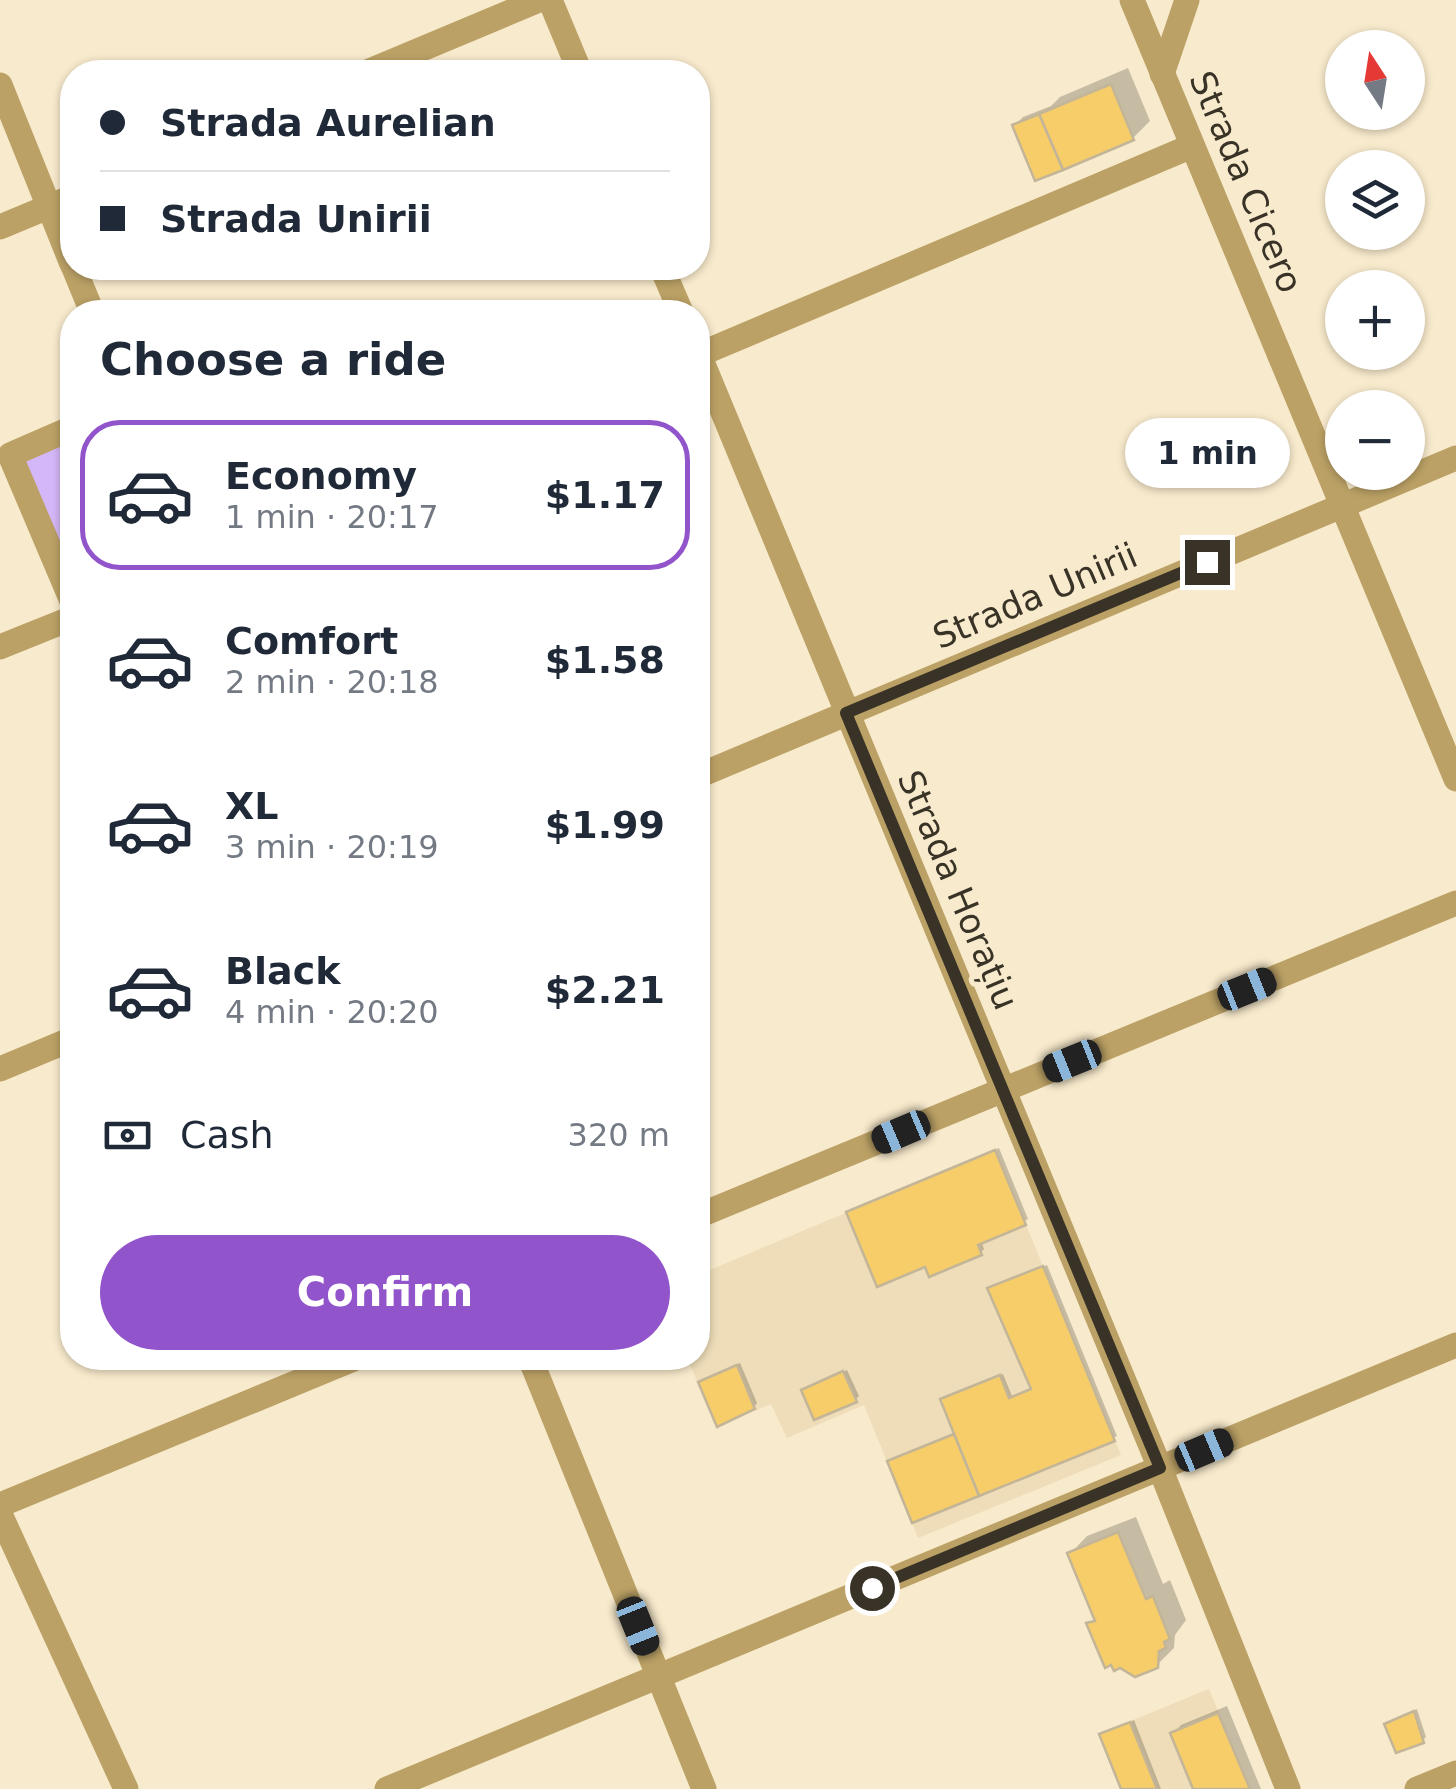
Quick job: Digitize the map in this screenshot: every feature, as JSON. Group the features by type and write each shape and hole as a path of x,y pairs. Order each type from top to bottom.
{"street":[{"path":"396,60 539,0"},
{"path":"550,0 575,60"},
{"name":"Strada Cicero","path":"1132,0 1456,779"},
{"path":"1162,74 1187,0"},
{"path":"0,84 60,199"},
{"path":"710,349 1192,146"},
{"path":"0,227 60,201"},
{"name":"Strada Horațiu","path":"710,383 1160,1468 1288,1789"},
{"path":"60,433 10,455 60,573"},
{"name":"Strada Unirii","path":"710,771 1456,458"},
{"path":"0,648 60,623"},
{"path":"710,1211 1456,903"},
{"path":"0,1069 60,1044"},
{"path":"387,1789 1456,1345"},
{"path":"0,1506 327,1370"},
{"path":"535,1370 704,1789"},
{"path":"0,1514 126,1789"},
{"path":"1417,1789 1456,1773"}],"shaded area":[{"path":"60,445 60,546 24,460"},
{"path":"995,1150 1121,1455 918,1538 864,1405 787,1438 771,1404 717,1427 692,1370 710,1370 710,1270"},
{"path":"1209,1689 1250,1789 1121,1789 1099,1734"}],"building":[{"path":"1111,84 1134,140 1063,170 1039,114"},
{"path":"1039,114 1063,170 1035,181 1012,125"},
{"path":"995,1150 1026,1225 978,1245 982,1255 929,1277 925,1267 877,1287 846,1212"},
{"path":"1043,1266 1115,1441 979,1496 940,1399 1000,1375 1009,1398 1031,1389 987,1288"},
{"path":"737,1365 755,1409 717,1427 698,1382"},
{"path":"843,1371 857,1402 814,1420 801,1390"},
{"path":"954,1434 979,1496 912,1523 887,1461"},
{"path":"1118,1532 1146,1599 1153,1596 1170,1639 1164,1642 1166,1648 1159,1651 1158,1668 1135,1677 1120,1668 1114,1671 1111,1665 1105,1668 1086,1623 1095,1621 1067,1553"},
{"path":"1414,1711 1424,1743 1396,1753 1384,1724"},
{"path":"1218,1713 1250,1789 1193,1789 1170,1733"},
{"path":"1130,1722 1157,1789 1121,1789 1099,1734"}],"route":[{"path":"872,1588 1160,1468 846,713 1207,562"}]}
